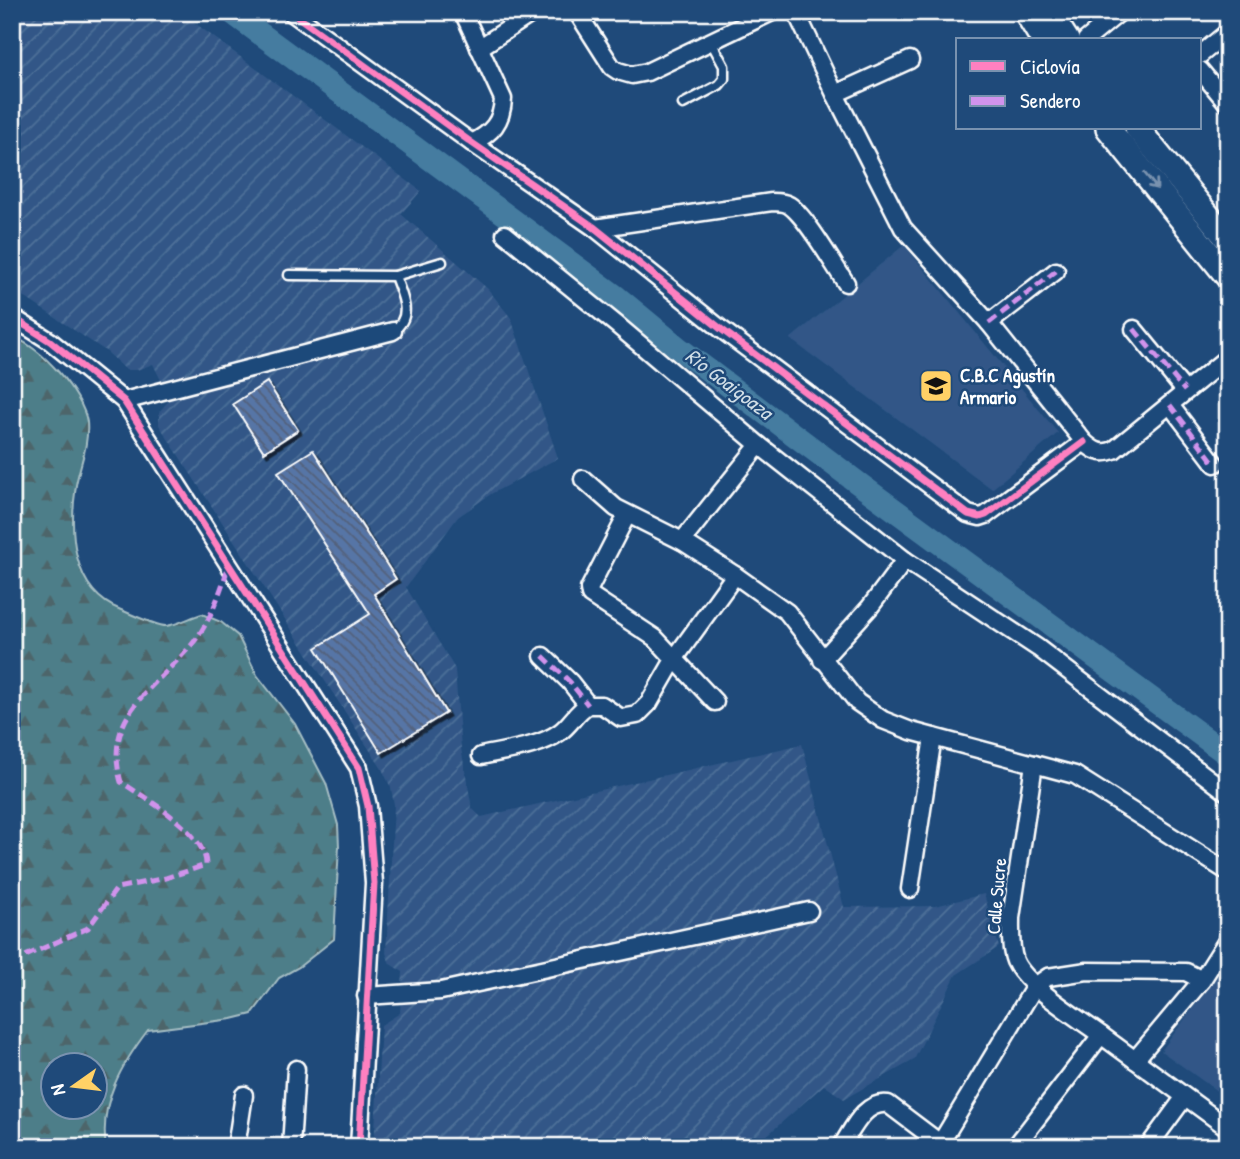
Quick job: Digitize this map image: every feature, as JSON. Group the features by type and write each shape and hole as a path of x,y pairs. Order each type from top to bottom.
{"main road":[{"path":"1026,12 1041,38"},
{"path":"1049,12 1066,38"},
{"path":"1110,130 1228,277"},
{"path":"1138,130 1228,240"}],"street":[{"path":"291,12 595,228 722,329 968,514 980,517 986,515 1084,442"},
{"path":"463,12 503,99 502,113 497,124 489,135 472,143"},
{"path":"479,48 534,12"},
{"path":"577,12 612,67 632,75 658,68 711,42 748,17 772,12"},
{"path":"796,12 903,228 989,323 1084,442 1099,452 1114,450 1228,357"},
{"path":"1088,38 1121,12"},
{"path":"1202,53 1228,32"},
{"path":"835,94 910,60"},
{"path":"1202,72 1228,104"},
{"path":"595,228 782,202 792,207 803,220 846,283"},
{"path":"505,234 759,445 905,560 1038,648 1228,793"},
{"path":"989,323 1056,271"},
{"path":"12,317 50,341 124,401 359,768 368,806 374,883 359,1147"},
{"path":"1134,329 1185,391"},
{"path":"124,401 393,331"},
{"path":"1170,405 1215,464"},
{"path":"682,541 759,445"},
{"path":"583,479 616,508 682,541 787,612 857,702 883,720 911,732 1075,775 1228,872"},
{"path":"628,515 589,589 590,595 655,638 715,702"},
{"path":"822,660 870,607 905,560"},
{"path":"481,757 552,737 564,730 572,718 588,705 602,705 621,718 637,715 649,702 675,658 735,575"},
{"path":"543,656 570,682 588,705"},
{"path":"911,889 933,737"},
{"name":"Calle Sucre","path":"1034,764 1011,918 1011,941 1016,962 1035,986 1228,1128"},
{"path":"366,996 442,991 809,911"},
{"path":"1135,1060 1202,980 1228,939"},
{"path":"841,1147 869,1107 877,1102 888,1104 941,1146 1035,986 1048,977 1087,971 1185,972 1202,980"},
{"path":"1015,1147 1101,1035"},
{"path":"291,1147 296,1069"},
{"path":"236,1147 244,1095"},
{"path":"1148,1147 1184,1098"}],"lane":[{"path":"683,104 719,85 724,79 724,66 711,42"},
{"path":"289,275 395,276 442,262"},
{"path":"393,331 401,325 406,311 395,276"}],"shaded area":[{"path":"12,12 180,12 421,191 401,214 488,289 511,318 558,458 491,494 458,517 406,587 455,669 461,748 472,808 481,817 802,744 844,907 935,906 984,894 999,947 956,975 914,1060 844,1099 824,1085 754,1147 374,1147 381,1025 400,1013 403,972 390,964 386,953 394,805 391,788 382,769 159,425 159,412 170,399 153,364 137,370 126,370 107,352 12,289"},
{"name":"C.B.C Agustín Armario","path":"904,245 1058,433 992,489 790,339"},
{"path":"1228,961 1228,1099 1161,1051"}],"green space":[{"path":"12,337 47,360 69,385 84,411 87,439 76,485 73,521 77,557 92,589 104,601 156,624 166,626 202,614 221,622 238,636 257,675 295,724 326,783 338,825 334,939 299,967 279,978 252,1014 148,1030 121,1070 108,1104 108,1050 38,1050 38,1120 106,1120 106,1147 12,1147"}],"building":[{"path":"267,382 298,430 264,452 233,404"},
{"path":"313,450 396,579 374,594 446,713 381,753 316,648 370,614 278,472"}],"waterway":[{"name":"Río Goaigoaza","path":"231,12 617,297 680,349 858,483 1228,755"}],"marked path":[{"path":"989,323 1056,271"},
{"path":"1134,329 1185,391"},
{"path":"1170,405 1215,464"},
{"path":"12,962 88,928 117,888 166,878 206,865 204,853 186,829 121,782 117,758 119,738 126,720 136,704 193,643 205,625 229,565"},
{"path":"543,656 570,682 588,705"}],"cycle path":[{"path":"291,12 595,228 721,329 968,514 980,517 986,515 1084,442"},
{"path":"12,317 50,341 124,401 359,768 368,806 374,883 359,1147"}],"place":[{"name":"C.B.C Agustín Armario","path":"936,386"}]}
